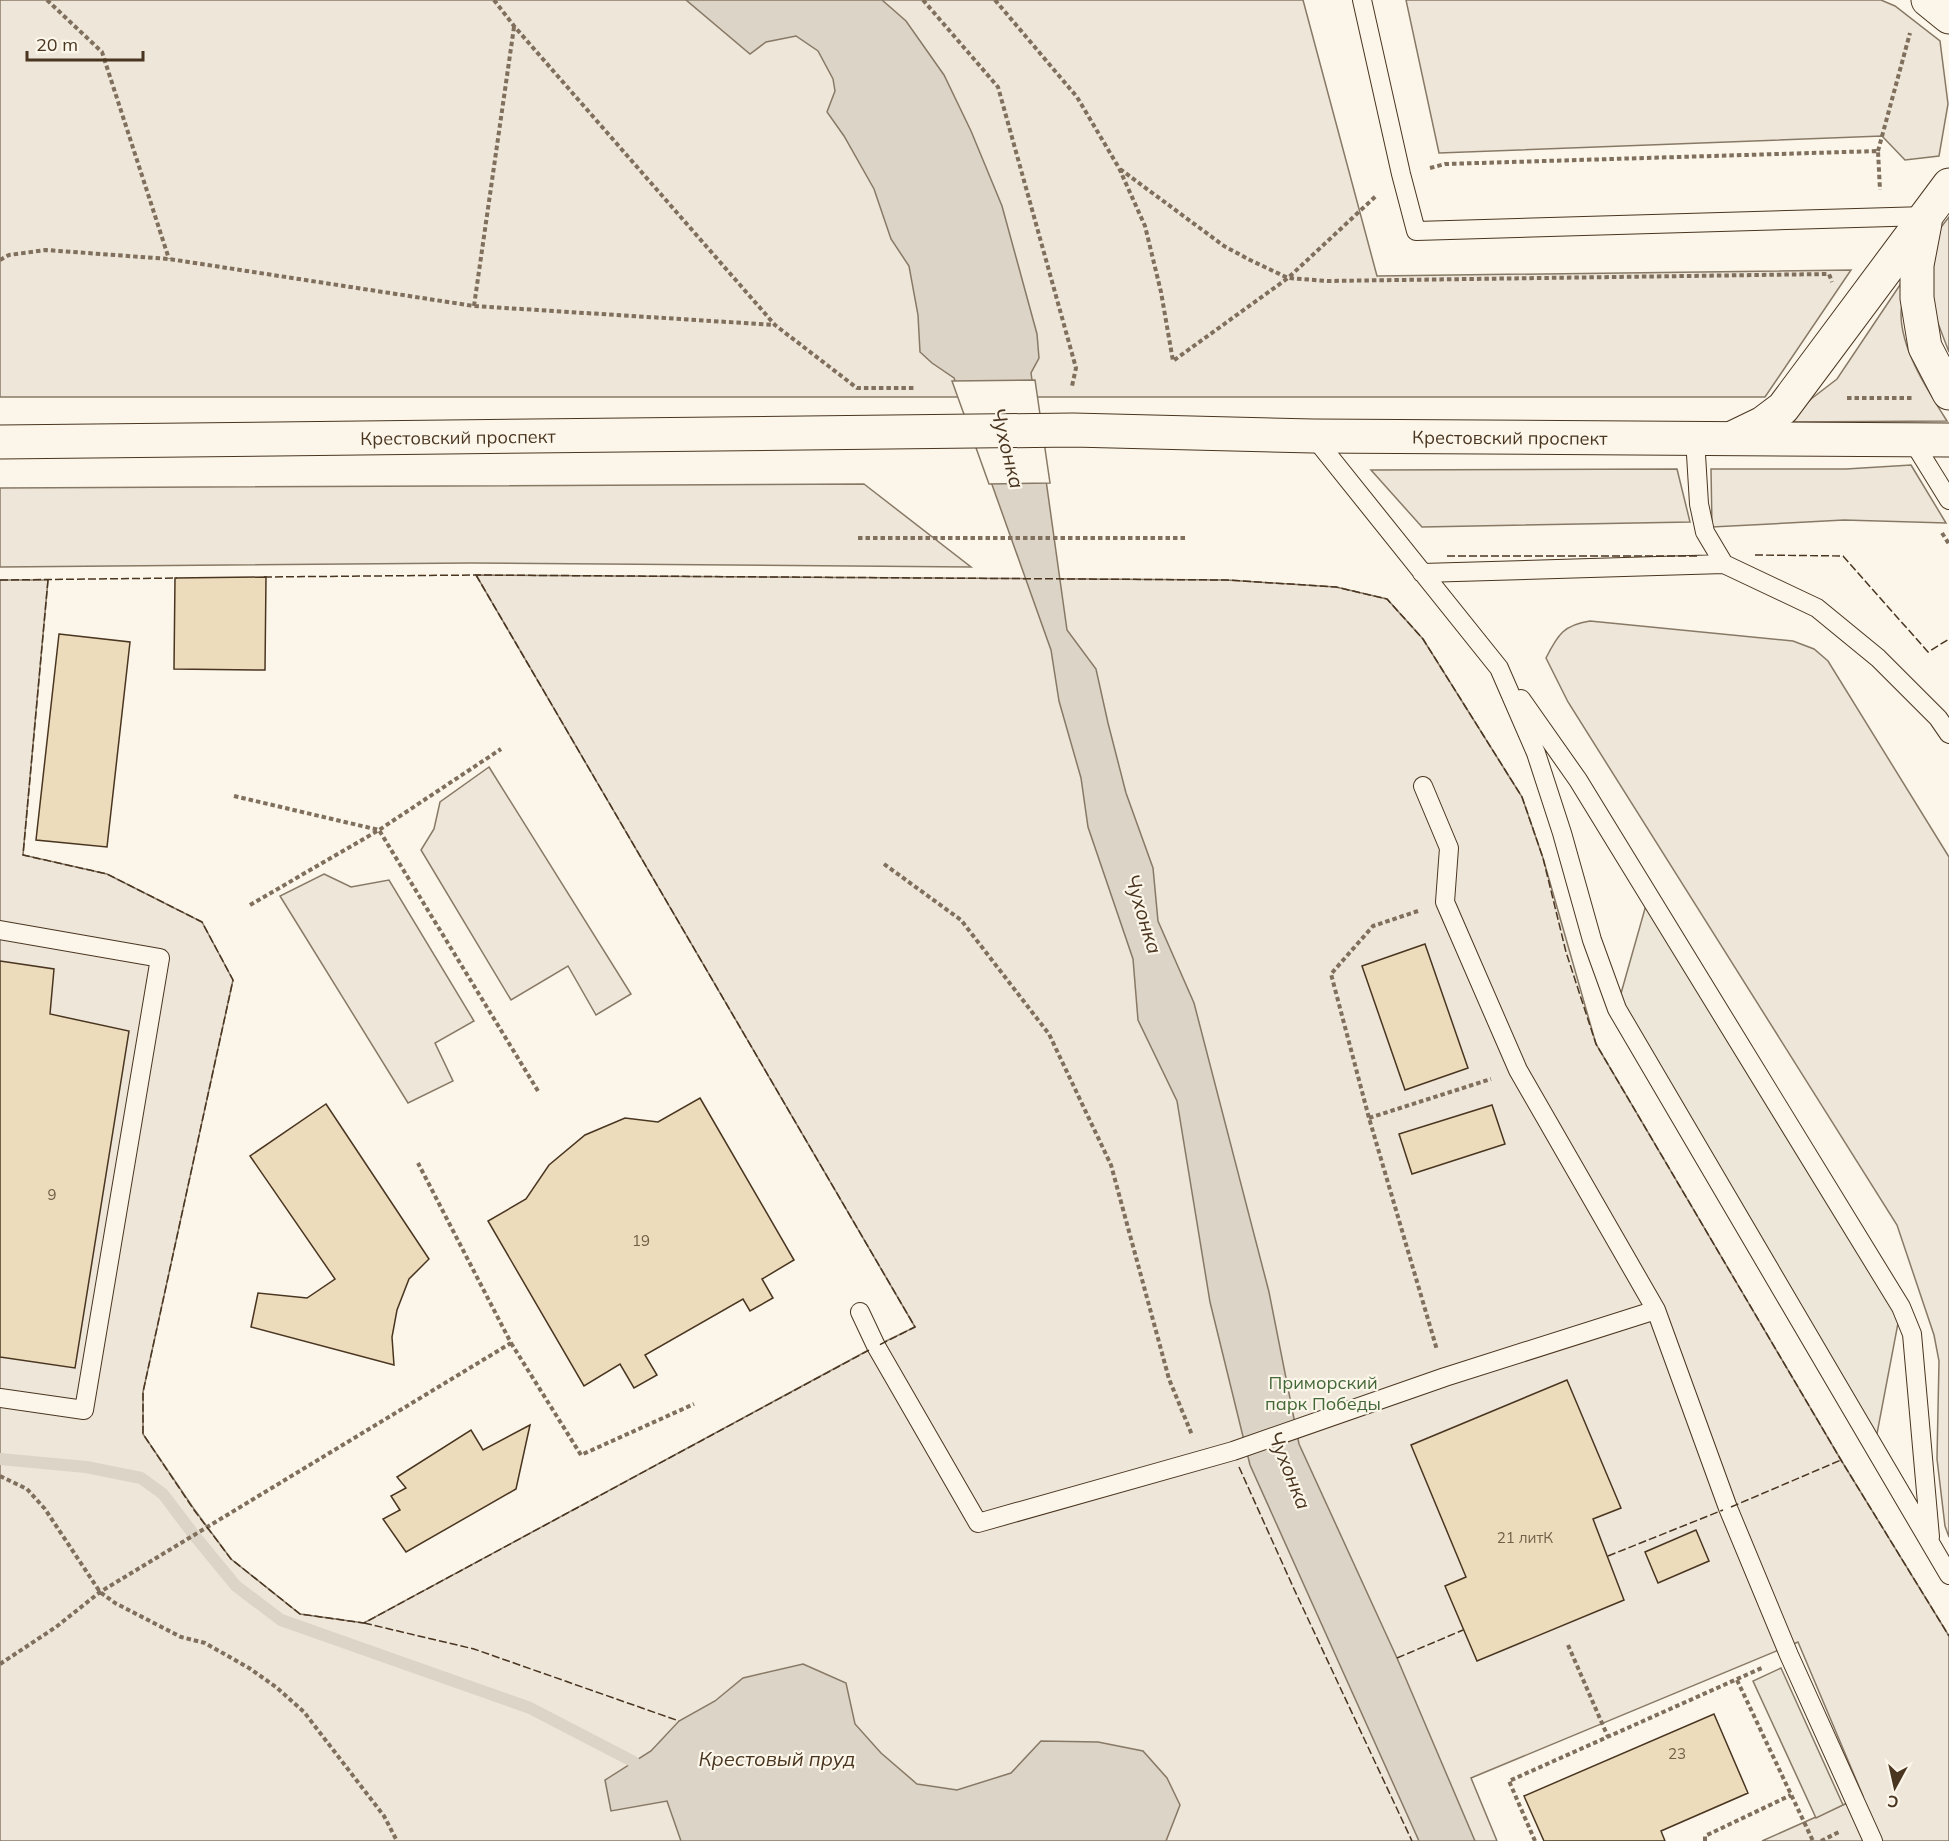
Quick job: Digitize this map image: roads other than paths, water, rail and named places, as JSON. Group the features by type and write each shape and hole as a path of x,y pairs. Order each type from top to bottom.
{"street":[{"path":"1928,0 1949,17"},
{"path":"1733,438 1763,423 1783,408 1949,186"},
{"path":"1926,216 1917,265 1917,298 1936,396"},
{"name":"Крестовский проспект","path":"0,441 1073,430 1313,436 1949,440"}],"lane":[{"path":"1362,0 1416,231 1926,216"},
{"path":"1313,436 1499,668 1578,780 1901,1307 1912,1334 1931,1545"},
{"path":"1695,438 1698,493 1705,532 1724,564"},
{"path":"1912,440 1949,500"},
{"path":"1422,573 1724,564 1817,608 1878,658 1938,718 1949,734"},
{"path":"1499,668 1536,753 1562,832 1592,940 1617,1009 1949,1575"},
{"path":"1423,786 1449,848 1445,902 1518,1070 1656,1310 1728,1508 1789,1655 1873,1841"},
{"path":"0,930 160,958 84,1410 0,1398"},
{"path":"860,1312 882,1356 978,1523 1233,1451 1445,1377 1656,1310"}],"water":[{"name":"Чухонка","path":"686,0 882,0 906,21 944,75 971,131 1002,206 1037,334 1039,358 1031,373 1067,630 1096,669 1126,793 1153,868 1158,921 1194,1003 1269,1292 1299,1444 1397,1658 1475,1841 1419,1841 1250,1465 1210,1302 1177,1101 1138,1020 1133,959 1088,827 1081,778 1059,701 1051,650 954,378 920,352 918,315 909,266 891,239 874,189 844,136 827,112 835,91 833,79 818,51 796,36 766,42 750,54"},
{"name":"Крестовый пруд","path":"803,1664 846,1683 855,1724 881,1753 917,1784 957,1790 1011,1773 1041,1741 1098,1742 1143,1751 1167,1778 1180,1805 1166,1841 681,1841 667,1801 611,1811 605,1780 651,1751 679,1721 715,1701 743,1678"}],"waterway":[{"path":"0,1459 86,1467 141,1478 163,1494 236,1586 281,1620 530,1708 634,1762"}],"park label":[{"name":"Приморский парк Победы","path":"1323,1392"}]}
